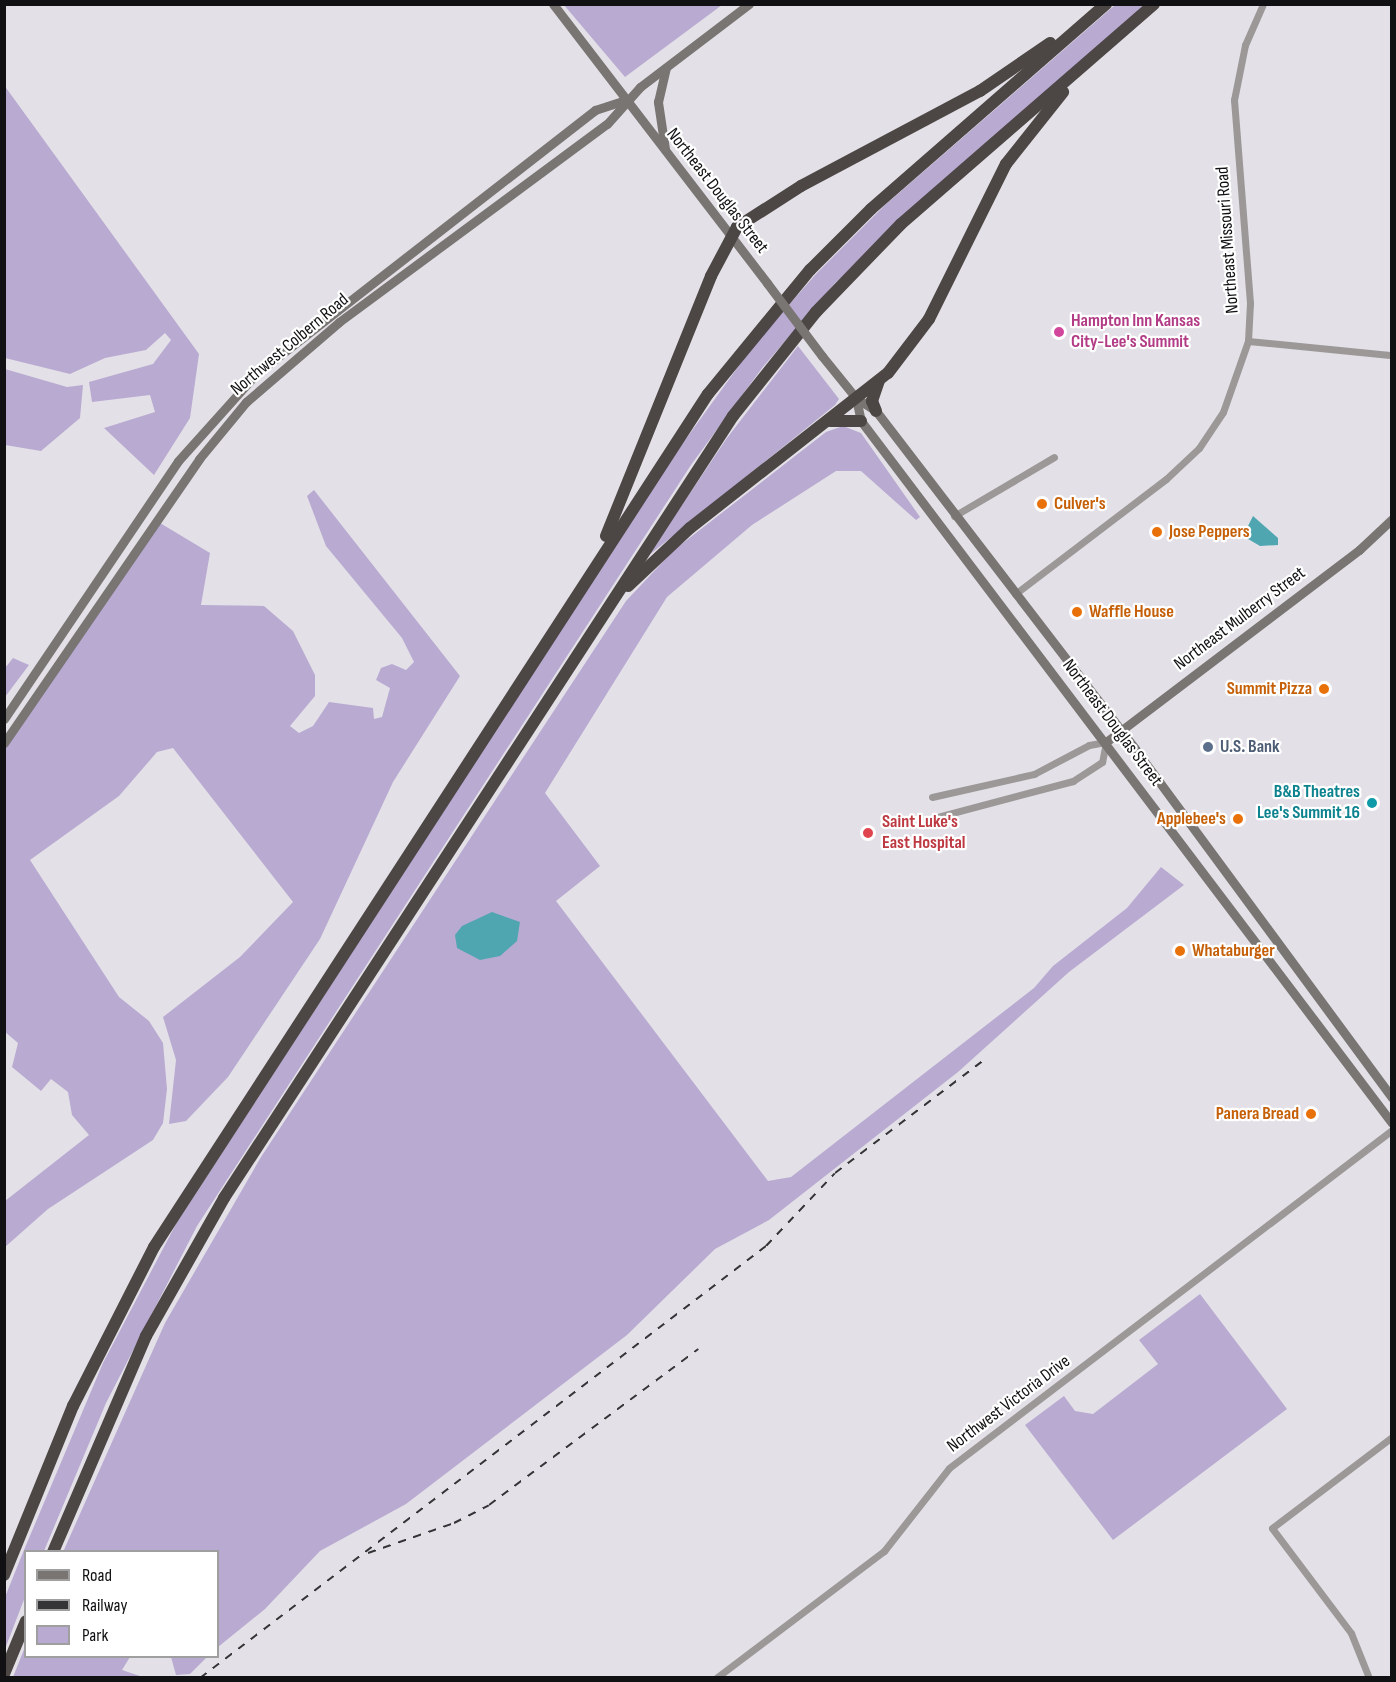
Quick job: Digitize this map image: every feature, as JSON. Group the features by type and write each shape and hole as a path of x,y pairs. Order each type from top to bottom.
{"highway":[{"path":"53,1550 110,1416 187,1259 273,1118 733,416 816,312 901,224 1154,4"},
{"path":"587,574 731,236 745,219 1016,69 1105,5"},
{"path":"4,1575 73,1406 154,1246 587,574 708,394 810,270 871,209 1105,5"},
{"path":"593,629 670,544 879,380 929,320 1025,135 1095,56"},
{"path":"876,411 872,401 879,380"},
{"path":"826,422 861,421"},
{"path":"4,1674 24,1626"}],"main road":[{"name":"Northeast Douglas Street","path":"553,4 822,356 856,398 876,411 1120,731 1392,1097"},
{"name":"Northwest Colbern Road","path":"4,743 199,459 266,384 339,322 607,124 626,100 749,4"},
{"path":"666,67 658,102 666,151"},
{"name":"Northwest Colbern Road","path":"4,719 178,461 256,374 595,110 626,100"},
{"path":"256,374 266,384"},
{"name":"Northeast Douglas Street","path":"856,398 861,421 1392,1123"},
{"name":"Northeast Mulberry Street","path":"1106,742 1359,550 1392,519"}],"street":[{"name":"Northeast Missouri Road","path":"1015,594 1166,479 1199,448 1222,415 1248,340 1251,303 1234,100 1245,45 1263,4"},
{"path":"1248,340 1392,356"},
{"path":"954,516 1054,457"},
{"path":"932,797 1034,774 1089,745 1106,742 1102,762 1073,782 937,817"},
{"name":"Northwest Victoria Drive","path":"716,1677 884,1551 950,1467 1392,1130"},
{"path":"1369,1677 1351,1632 1272,1528 1392,1437"}],"green space":[{"path":"564,5 722,5 625,77"},
{"path":"1115,5 1146,5 835,283 762,368 691,465 197,1226 106,1403 44,1550 24,1550 103,1363 176,1224 675,454 754,345 816,274 884,206"},
{"path":"4,85 199,354 190,418 154,475 104,428 155,412 150,395 92,402 89,382 153,364 171,340 165,333 146,350 105,358 70,374 5,358"},
{"path":"798,346 839,399 835,405 648,556 727,438"},
{"path":"5,369 67,387 83,385 80,418 41,451 5,445"},
{"path":"843,426 861,433 920,517 916,520 861,471 836,471 752,525 667,597 545,793 600,866 556,901 768,1181 791,1177 1034,988 1053,966 1127,908 1161,867 1184,885 1069,972 958,1072 769,1220 715,1249 627,1335 406,1504 320,1551 265,1609 219,1646 219,1550 64,1550 165,1323 261,1157 626,601 674,550 826,432"},
{"path":"314,490 460,676 393,782 320,939 228,1077 186,1121 169,1124 176,1060 163,1017 240,957 293,902 173,748 157,752 119,796 30,860 119,997 149,1021 163,1043 167,1089 163,1123 153,1140 48,1209 5,1247 5,1201 89,1135 72,1115 68,1092 51,1079 41,1091 12,1067 18,1043 4,1031 4,750 160,523 210,553 201,605 264,606 293,631 315,675 315,696 290,726 299,733 313,726 329,702 373,708 374,719 382,717 390,688 376,680 381,668 392,664 406,670 414,662 402,638 326,546 307,496"},
{"path":"13,658 29,665 5,697 5,668"},
{"path":"1200,1294 1287,1409 1113,1540 1025,1425 1064,1396 1075,1411 1093,1414 1158,1364 1139,1340"},
{"path":"24,1550 24,1600 5,1649 5,1597"},
{"path":"24,1650 24,1658 129,1658 122,1670 143,1677 13,1677"},
{"path":"172,1658 206,1658 190,1674 176,1675"}],"water":[{"path":"1253,516 1278,538 1278,545 1260,546 1243,536"},
{"path":"492,912 520,922 517,941 500,956 480,960 457,948 455,935 462,926"}],"railway":[{"path":"200,1678 766,1246 835,1173 985,1059"},
{"path":"368,1553 454,1523 489,1505 698,1349"}],"place":[{"name":"Hampton Inn Kansas City-Lee's Summit","path":"1059,332"},
{"name":"Culver's","path":"1042,504"},
{"name":"Jose Peppers","path":"1157,532"},
{"name":"Waffle House","path":"1077,612"},
{"name":"Summit Pizza","path":"1324,689"},
{"name":"U.S. Bank","path":"1208,747"},
{"name":"B&B Theatres Lee's Summit 16","path":"1372,803"},
{"name":"Applebee's","path":"1238,819"},
{"name":"Saint Luke's East Hospital","path":"868,833"},
{"name":"Whataburger","path":"1180,951"},
{"name":"Panera Bread","path":"1311,1114"}]}
